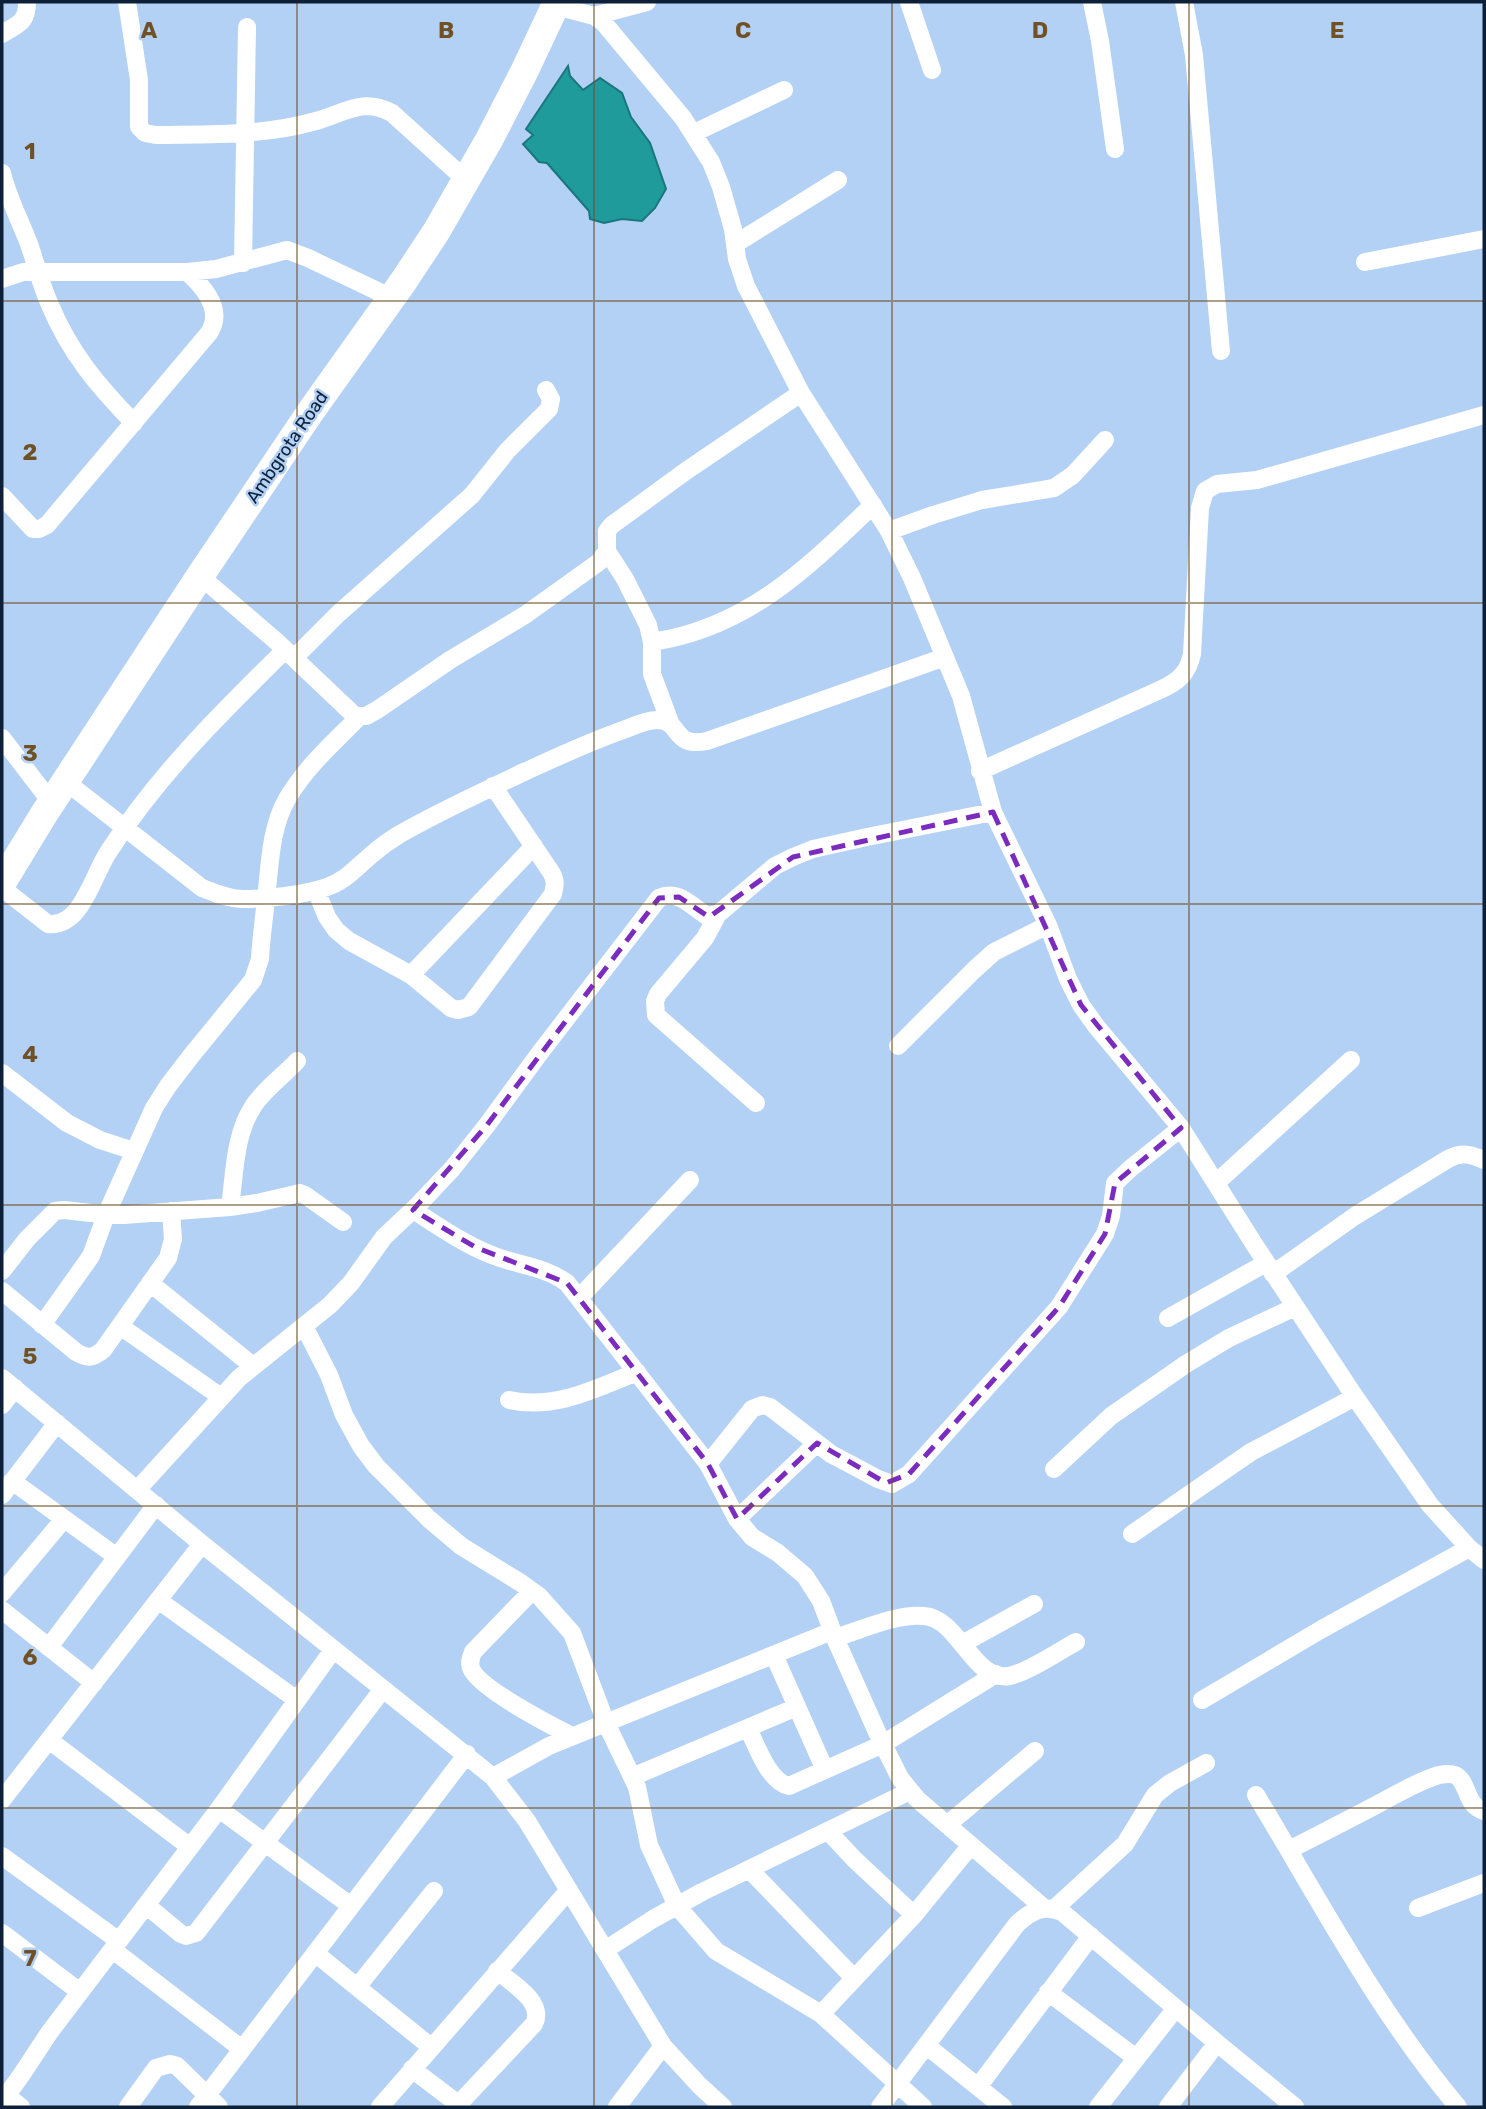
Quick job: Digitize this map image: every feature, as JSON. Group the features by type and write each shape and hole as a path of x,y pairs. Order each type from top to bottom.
{"main road":[{"name":"Ambgrota Road","path":"2,886 58,792 200,576 436,232 525,70 556,4"}],"street":[{"path":"2,34 23,20 27,14 27,2"},
{"path":"127,2 139,80 139,127 145,133 247,134 275,131 369,104 380,106 392,113 466,180"},
{"path":"594,16 647,2"},
{"path":"909,2 932,69"},
{"path":"1091,2 1100,41 1115,149"},
{"path":"1184,2 1194,55 1221,351"},
{"path":"556,4 594,16 603,22 694,133 711,162 722,187 733,229 737,259 746,286 801,393 889,531 912,578 961,695 993,812 1048,925 1068,979 1081,1005 1181,1128 1295,1307 1430,1505 1469,1548 1484,1559"},
{"path":"243,263 247,27"},
{"path":"694,133 784,90"},
{"path":"2,173 6,191 29,243 50,307 85,369 134,423"},
{"path":"735,244 838,180"},
{"path":"1365,262 1484,239"},
{"path":"2,279 23,272 187,272 216,269 287,250 392,298"},
{"path":"2,496 33,529 47,525 134,423 213,327 214,308 209,296 201,284 187,272"},
{"path":"2,886 48,924 63,923 69,919 83,901 106,855 124,827 202,732 472,495 507,451 549,409 551,399 546,390"},
{"path":"801,393 686,471 607,531 607,551 640,606 648,625 652,642 652,674 671,725 680,738 686,741 707,741 945,657"},
{"path":"980,771 1162,689 1186,672 1192,654 1200,508 1205,491 1217,484 1257,480 1484,415"},
{"path":"889,531 982,500 1054,488 1073,475 1105,440"},
{"path":"652,642 690,635 765,599 812,564 873,505"},
{"path":"42,1325 91,1256 106,1214 154,1108 168,1086 253,980 260,959 272,842 286,802 299,781 359,717 377,710 450,660 525,615 599,562 607,551"},
{"path":"200,576 359,717"},
{"path":"2,738 58,792 124,827 202,888 242,899 327,887 346,877 398,836 493,786 624,729 658,720 671,725"},
{"path":"316,890 327,917 349,942 411,975 451,1008 464,1010 474,1002 553,894 555,877 493,786"},
{"path":"756,1103 656,1015 655,1001 658,994 705,937 718,914 775,866 793,856 867,837 993,812"},
{"path":"411,975 534,846"},
{"path":"137,1490 239,1378 330,1305 351,1283 384,1237 452,1169 659,898 672,894 686,900 707,916 718,914"},
{"path":"898,1046 994,952 1048,925"},
{"path":"1216,1183 1351,1060"},
{"path":"230,1207 238,1142 243,1126 256,1102 298,1061"},
{"path":"2,1073 67,1123 100,1140 134,1151"},
{"path":"708,1464 752,1409 762,1405 769,1407 831,1454 886,1483 892,1483 909,1474 1059,1307 1105,1234 1111,1216 1115,1183 1181,1128"},
{"path":"1168,1318 1270,1268 1458,1154 1484,1160"},
{"path":"579,1298 691,1180"},
{"path":"2,1271 27,1239 55,1211 77,1210 106,1214 230,1207 300,1194 306,1195 343,1223"},
{"path":"413,1210 451,1234 499,1258 555,1274 567,1283 708,1464 737,1519 752,1537 778,1553 805,1576 821,1601 900,1778 917,1799 1049,1908 1062,1912 1296,2107"},
{"path":"2,1291 76,1352 84,1357 92,1357 103,1350 168,1258 172,1247 171,1211"},
{"path":"150,1283 253,1366"},
{"path":"1054,1469 1111,1416 1186,1364 1228,1338 1295,1307"},
{"path":"120,1326 221,1397"},
{"path":"303,1326 329,1375 344,1415 376,1466 429,1519 461,1546 532,1591 572,1633 606,1723 632,1776 641,1800 649,1845 677,1906 716,1951 821,2014 923,2107"},
{"path":"509,1400 527,1404 555,1402 637,1372"},
{"path":"2,1405 8,1383 202,1544 493,1777 527,1821 663,2046 723,2107"},
{"path":"1132,1534 1251,1452 1355,1397"},
{"path":"57,1423 7,1488 64,1519 117,1558"},
{"path":"737,1519 817,1443"},
{"path":"49,1647 156,1506"},
{"path":"2,1593 64,1519"},
{"path":"2,1800 202,1544"},
{"path":"1202,1700 1322,1629 1469,1548"},
{"path":"532,1591 473,1652 471,1670 519,1708 572,1737"},
{"path":"158,1600 298,1700"},
{"path":"962,1644 1034,1604"},
{"path":"2,1609 93,1683"},
{"path":"493,1777 549,1746 774,1655 834,1634 900,1618 924,1615 935,1618 946,1626 984,1668 1005,1677 1017,1674 1076,1642"},
{"path":"10,2102 49,2033 219,1809 333,1650"},
{"path":"774,1655 825,1770"},
{"path":"748,1728 773,1775 783,1785 793,1784 883,1744 996,1674"},
{"path":"146,1905 181,1934 186,1936 196,1933 383,1689"},
{"path":"632,1776 797,1707"},
{"path":"49,1740 190,1847"},
{"path":"947,1825 1035,1751"},
{"path":"128,2107 148,2076 161,2065 177,2066 208,2103 242,2049 467,1754"},
{"path":"880,2107 1017,1924 1033,1911 1049,1908 1125,1844 1155,1795 1170,1783 1206,1763"},
{"path":"1289,1850 1438,1775 1453,1774 1476,1807 1484,1811"},
{"path":"605,1951 677,1906 911,1791"},
{"path":"1256,1795 1388,2016 1429,2074 1458,2107"},
{"path":"219,1809 351,1906"},
{"path":"828,1831 914,1915"},
{"path":"821,2014 914,1915 971,1845"},
{"path":"2,1856 242,2049"},
{"path":"750,1869 854,1978"},
{"path":"1418,1908 1484,1883"},
{"path":"380,2107 569,1890"},
{"path":"358,1986 434,1891"},
{"path":"2,1933 80,1992"},
{"path":"978,2087 1090,1936"},
{"path":"316,1953 431,2047"},
{"path":"412,2069 459,2106 534,2024 537,2010 524,1993 497,1971"},
{"path":"1048,1992 1136,2058"},
{"path":"1098,2107 1176,2008"},
{"path":"1168,2107 1217,2043"},
{"path":"617,2107 663,2046"},
{"path":"927,2046 1003,2107"}],"highlighted area":[{"path":"993,812 1081,1005 1181,1128 1115,1183 1105,1234 1059,1307 909,1474 886,1483 817,1443 737,1519 708,1464 567,1283 475,1247 413,1210 487,1125 659,898 679,897 709,917 793,857"}],"shaded area":[{"path":"568,66 570,76 583,90 600,78 622,93 631,117 650,143 666,189 655,208 642,221 622,219 604,223 590,219 589,211 547,163 539,162 523,144 533,135 526,129"}]}
